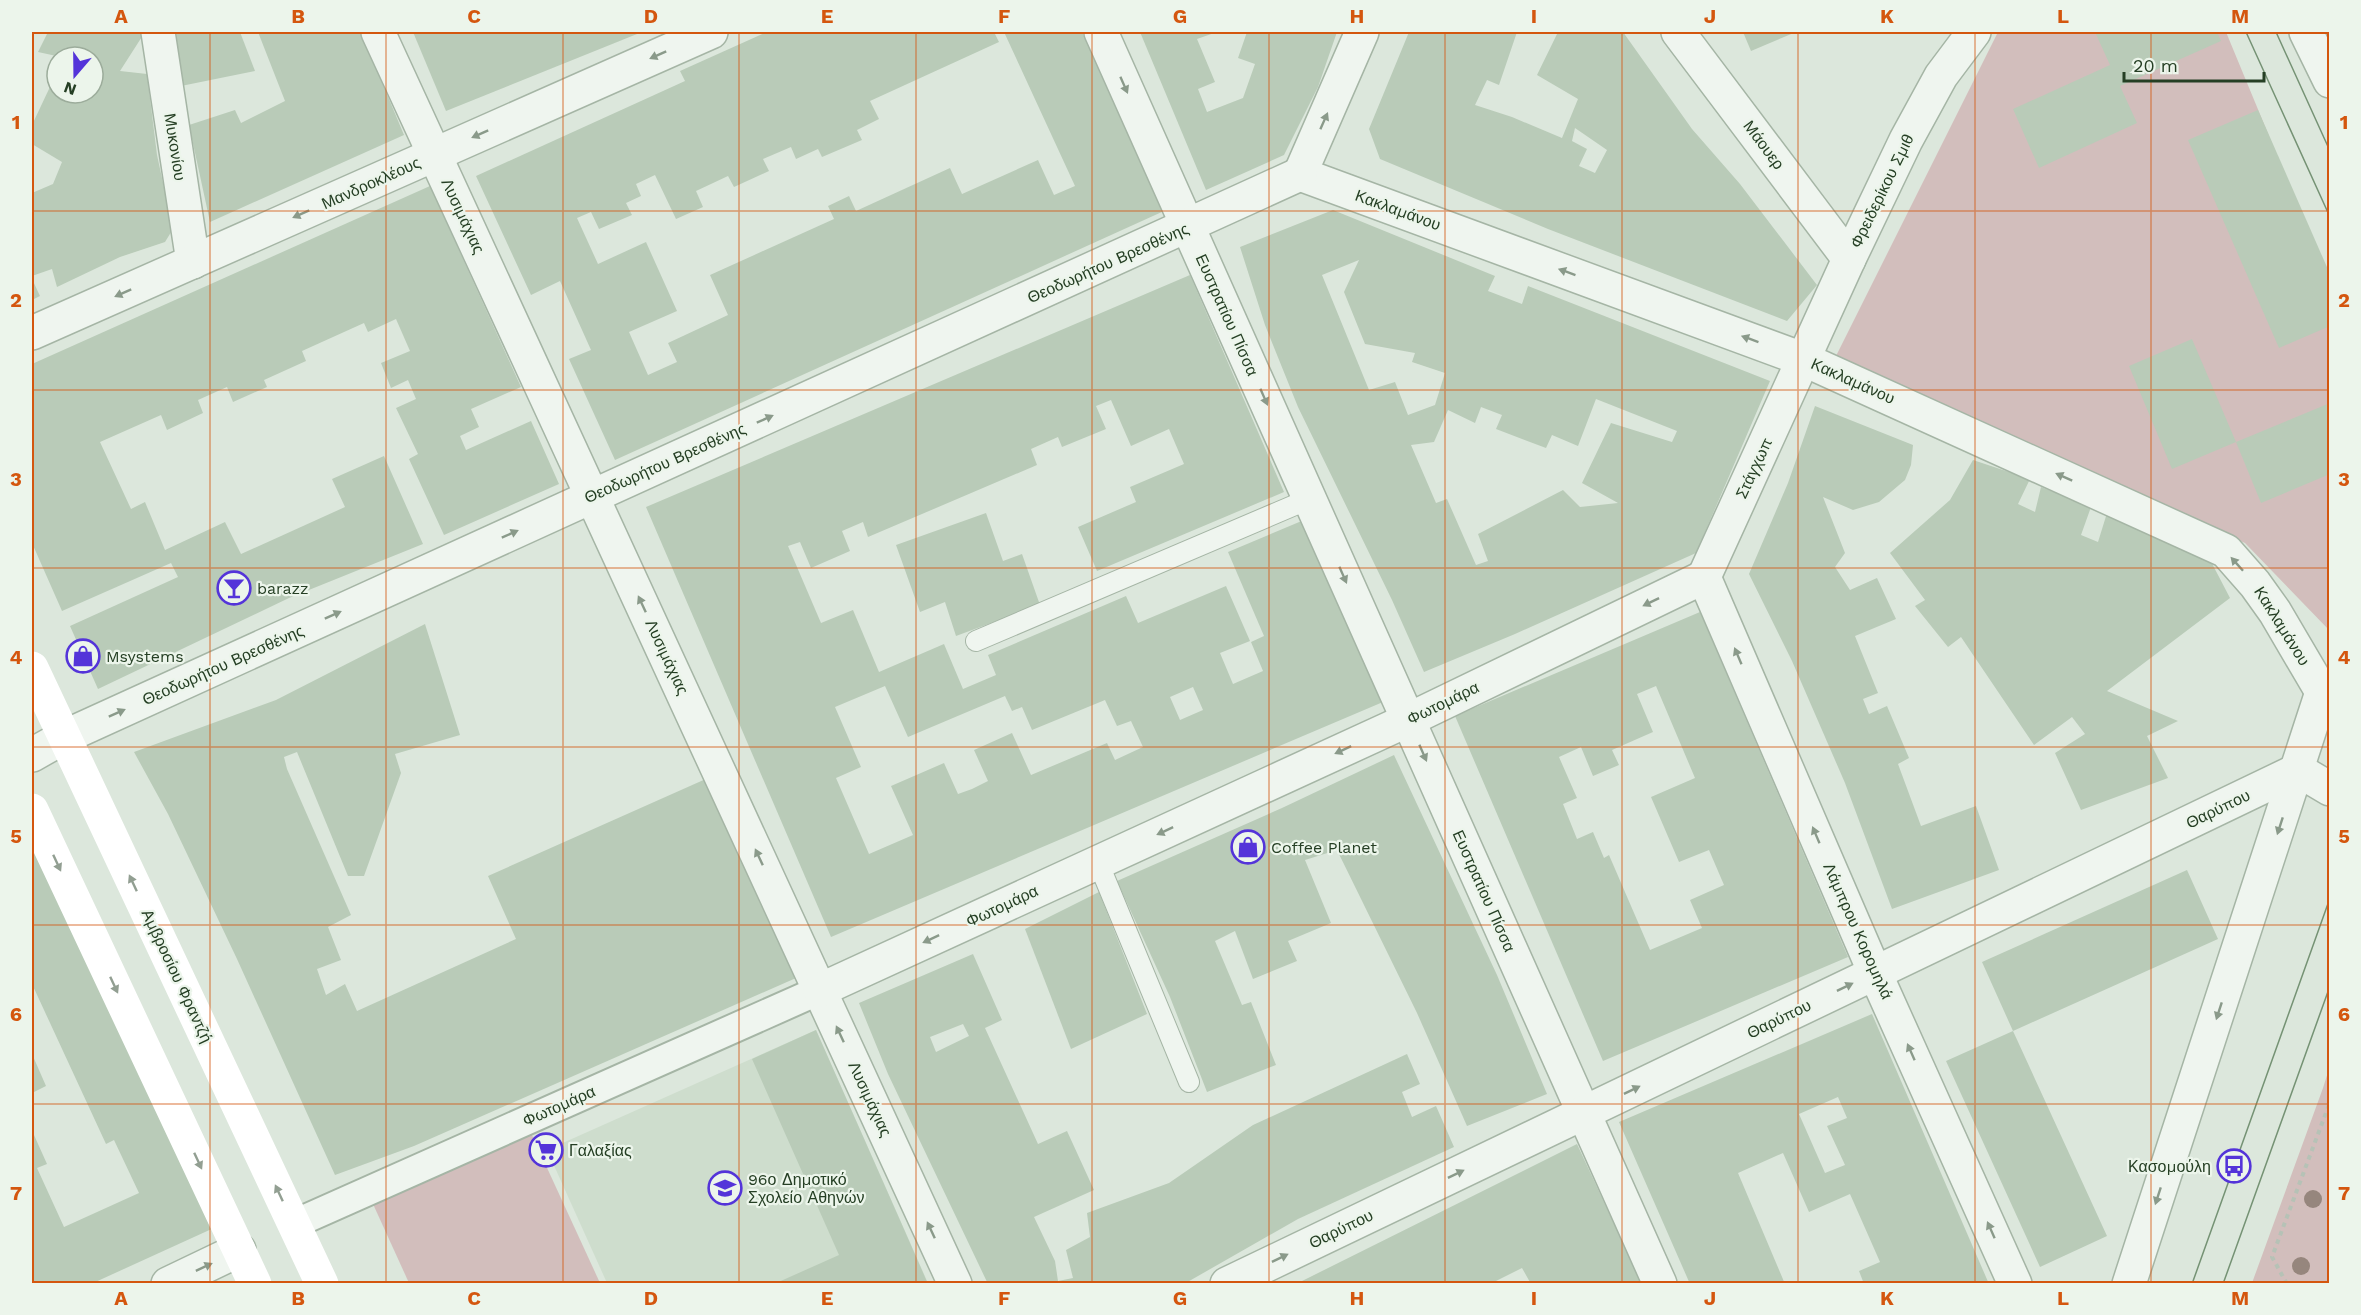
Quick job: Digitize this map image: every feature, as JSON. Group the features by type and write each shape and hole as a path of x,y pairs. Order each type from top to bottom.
{"main road":[{"name":"Αμβροσίου Φραντζή","path":"32,668 322,1284"},
{"path":"32,810 255,1284"}],"street":[{"name":"Μυκονίου","path":"158,32 193,262"},
{"name":"Λυσιμάχιας","path":"378,32 955,1284"},
{"name":"Μανδροκλέους","path":"32,333 711,32"},
{"name":"Ευστρατίου Πίσσα","path":"1101,32 1660,1284"},
{"path":"1300,174 1362,32"},
{"name":"Μάουερ","path":"1678,32 1849,259"},
{"name":"Φρειδερίκου Σμιθ","path":"1804,360 1906,140 1941,76 1974,32"},
{"path":"2306,32 2330,81"},
{"name":"Θεοδωρήτου Βρεσθένης","path":"32,755 64,737 1188,227 1300,174"},
{"name":"Κακλαμάνου","path":"1300,174 1804,360 2226,551 2255,584 2275,612 2326,695"},
{"name":"Στάγχωπ","path":"1704,577 1804,360"},
{"name":"Φωτομάρα","path":"294,1224 820,990 1408,720 1704,577"},
{"name":"Λάμπρου Κορομηλά","path":"1704,577 1875,973 2015,1284"},
{"path":"2129,1284 2298,770 2326,695"},
{"path":"2298,770 2330,789"},
{"name":"Θαρύπου","path":"1227,1284 2298,770"},
{"path":"168,1284 239,1250"}],"lane":[{"path":"976,641 1309,499"},
{"path":"1098,862 1189,1082"}],"path":[{"path":"2287,1284 2272,1257 2330,1102"}],"shaded area":[{"path":"1998,32 2226,32 2329,281 2329,630 2245,543 1833,362"},
{"name":"96ο Δημοτικό Σχολείο Αθηνών","path":"816,1030 928,1283 607,1283 547,1150"},
{"path":"2329,1069 2329,1283 2252,1283 2323,1088"},
{"path":"531,1133 600,1283 409,1283 373,1204"}],"building":[{"path":"48,32 145,32 120,71 147,74 157,155 173,229 165,242 120,257 57,287 52,269 32,276 32,193 53,184 62,162 32,144 32,125 45,97 45,105 105,105 105,45 45,45 45,54 38,52"},
{"path":"176,32 240,32 255,71 181,86"},
{"path":"258,32 361,32 404,135 210,222 189,125 235,110 241,123 285,101"},
{"path":"413,32 642,32 446,111"},
{"path":"767,32 994,32 999,42 870,101 879,119 857,130 862,140 822,157 818,149 796,159 791,147 763,159 769,171 734,187 728,176 696,191 703,207 676,219 655,175 636,184 641,196 626,203 632,215 599,229 591,212 577,218 598,264 646,242 677,311 629,332 648,375 677,362 668,343 728,315 710,275 834,219 828,206 849,196 856,211 950,168 962,194 1038,160 1054,195 1075,186 1004,32 1082,32 1164,211 615,460 569,359 591,350 560,281 531,295 476,176 685,81 680,71"},
{"path":"1140,32 1217,32 1197,39 1215,82 1198,89 1207,112 1243,98 1255,64 1238,58 1247,32 1337,32 1318,87 1284,155 1206,190"},
{"path":"1409,32 1517,32 1499,85 1487,80 1475,105 1512,117 1562,138 1578,99 1537,75 1558,32 1623,32 1692,129 1740,184 1817,285 1787,321 1548,229 1380,159 1369,129","holes":["1575,128 1607,150 1595,173 1579,166 1587,149 1572,141"]},
{"path":"1743,32 1796,32 1751,51"},
{"path":"2095,32 2217,32 2221,41 2120,86 2137,123 2039,168 2013,109 2110,65"},
{"path":"2258,110 2330,274 2330,326 2279,348 2188,140"},
{"path":"430,186 521,387 471,409 479,427 460,436 466,450 531,421 559,484 444,535 409,459 418,454 396,408 416,399 408,380 391,388 381,363 410,351 396,319 368,332 364,323 302,351 306,361 264,380 267,387 233,402 227,387 198,400 203,413 167,430 161,415 100,442 131,509 145,502 165,550 225,522 241,554 345,507 332,479 384,456 423,544 289,598 98,689 70,626 178,577 171,563 62,611 32,543 32,364"},
{"path":"1333,210 1495,276 1488,291 1522,304 1528,286 1770,381 1696,553 1424,672 1392,600 1298,407 1265,325 1240,247","holes":["1359,260 1344,292 1365,344 1415,353 1412,362 1445,373 1435,405 1408,415 1395,382 1369,390 1322,275","1596,399 1677,431 1672,442 1611,423 1582,483 1618,503 1580,507 1563,490 1478,534 1488,561 1476,565 1447,499 1436,503 1411,445 1434,442 1448,410 1475,423 1481,407 1502,415 1496,429 1546,448 1552,435 1578,446"]},
{"path":"1190,275 1284,492 1097,571 1078,527 1136,502 1130,487 1184,464 1169,429 1131,446 1111,400 1096,406 1106,429 1062,447 1058,437 1031,449 1037,465 868,537 863,522 842,531 850,551 811,568 800,542 788,546 821,623 853,610 879,672 944,644 963,689 996,675 988,655 1126,596 1138,623 1226,586 1250,641 1220,653 1233,684 1263,671 1251,642 1264,636 1228,552 1304,520 1383,702 831,937 646,507","holes":["885,686 908,737 1005,696 1012,711 1022,707 1032,730 1105,700 1117,726 1131,721 1143,747 1115,760 1107,743 1031,775 1012,733 974,750 988,781 972,789 958,794 944,763 891,786 913,835 869,854 836,778 861,767 835,707","1193,687 1203,710 1180,720 1170,697"]},
{"path":"32,279 40,296 32,300"},
{"path":"2192,339 2236,442 2172,469 2129,366"},
{"path":"2330,403 2330,474 2261,503 2236,442"},
{"path":"1815,406 1913,445 1911,465 1905,480 1879,502 1853,510 1823,497 1845,553 1835,567 1850,590 1877,578 1896,619 1855,636 1878,693 1863,699 1869,714 1887,706 1909,758 1898,764 1921,826 1976,806 1999,870 1892,909 1845,783 1792,661 1749,574 1788,483"},
{"path":"1973,460 2030,479 2018,504 2035,512 2041,487 2091,507 2081,535 2098,542 2107,513 2206,552 2230,598 2107,691 2178,721 2147,736 2168,778 2081,810 2055,753 2085,734 2072,717 2034,745 1961,637 1948,647 1915,606 1925,600 1890,553 1950,500"},
{"path":"986,513 1003,561 1022,554 1040,605 956,636 945,602 920,612 896,545"},
{"path":"1700,612 1848,957 1603,1061 1455,716","holes":["1656,686 1695,778 1651,797 1679,862 1709,850 1724,885 1690,900 1702,928 1650,950 1609,855 1604,858 1593,832 1577,839 1563,804 1577,798 1559,757 1581,747 1593,776 1619,765 1612,750 1653,732 1637,694"]},
{"path":"425,624 460,735 395,754 401,773 364,876 348,876 297,752 284,757 287,769 351,915 328,927 341,960 317,969 326,995 345,984 357,1011 516,939 488,876 708,778 796,978 414,1146 335,1175 237,959 168,814 134,752 276,700"},
{"path":"1394,755 1497,975 1547,1094 1467,1126 1417,1013 1337,850 1305,860 1331,923 1288,941 1297,961 1253,979 1235,931 1215,941 1242,1005 1251,1002 1276,1065 1207,1092 1170,997 1117,881 1282,808"},
{"path":"32,843 216,1227 91,1284 32,1284 32,1136 34,1135 47,1164 37,1168 64,1227 139,1193 114,1140 106,1144 32,984"},
{"path":"2187,870 2218,939 2013,1031 1982,962"},
{"path":"1099,892 1147,1014 1071,1049 1025,929"},
{"path":"973,954 1002,1020 985,1028 1038,1144 1067,1131 1094,1190 1034,1217 1055,1261 1058,1281 1073,1278 1066,1250 1090,1237 1087,1213 1169,1183 1253,1125 1407,1054 1420,1084 1402,1092 1412,1117 1436,1106 1454,1147 1298,1219 1184,1284 988,1284 888,1074 859,1003","holes":["963,1024 969,1036 936,1052 930,1037"]},
{"path":"1872,1014 1989,1284 1864,1284 1859,1271 1880,1262 1850,1194 1809,1212 1783,1153 1738,1173 1785,1284 1690,1284 1619,1122","holes":["1838,1097 1847,1118 1827,1126 1845,1165 1825,1173 1799,1114"]},
{"path":"816,1030 928,1284 774,1284 839,1255 752,1059"},
{"path":"2013,1031 2107,1236 2040,1267 1946,1061"},
{"path":"32,1054 46,1086 32,1093"},
{"path":"1577,1144 1642,1284 1531,1284 1522,1268 1490,1284 1296,1284"}],"tram line":[{"path":"2246,32 2330,217"},
{"path":"2276,32 2330,151"},
{"path":"2192,1284 2330,898"},
{"path":"2223,1284 2330,986"}],"place":[{"name":"barazz","path":"234,588"},
{"name":"Msystems","path":"83,656"},
{"name":"Coffee Planet","path":"1248,847"},
{"name":"Γαλαξίας","path":"546,1150"},
{"name":"Κασομούλη","path":"2234,1166"},
{"name":"96ο Δημοτικό Σχολείο Αθηνών","path":"725,1188"}]}
